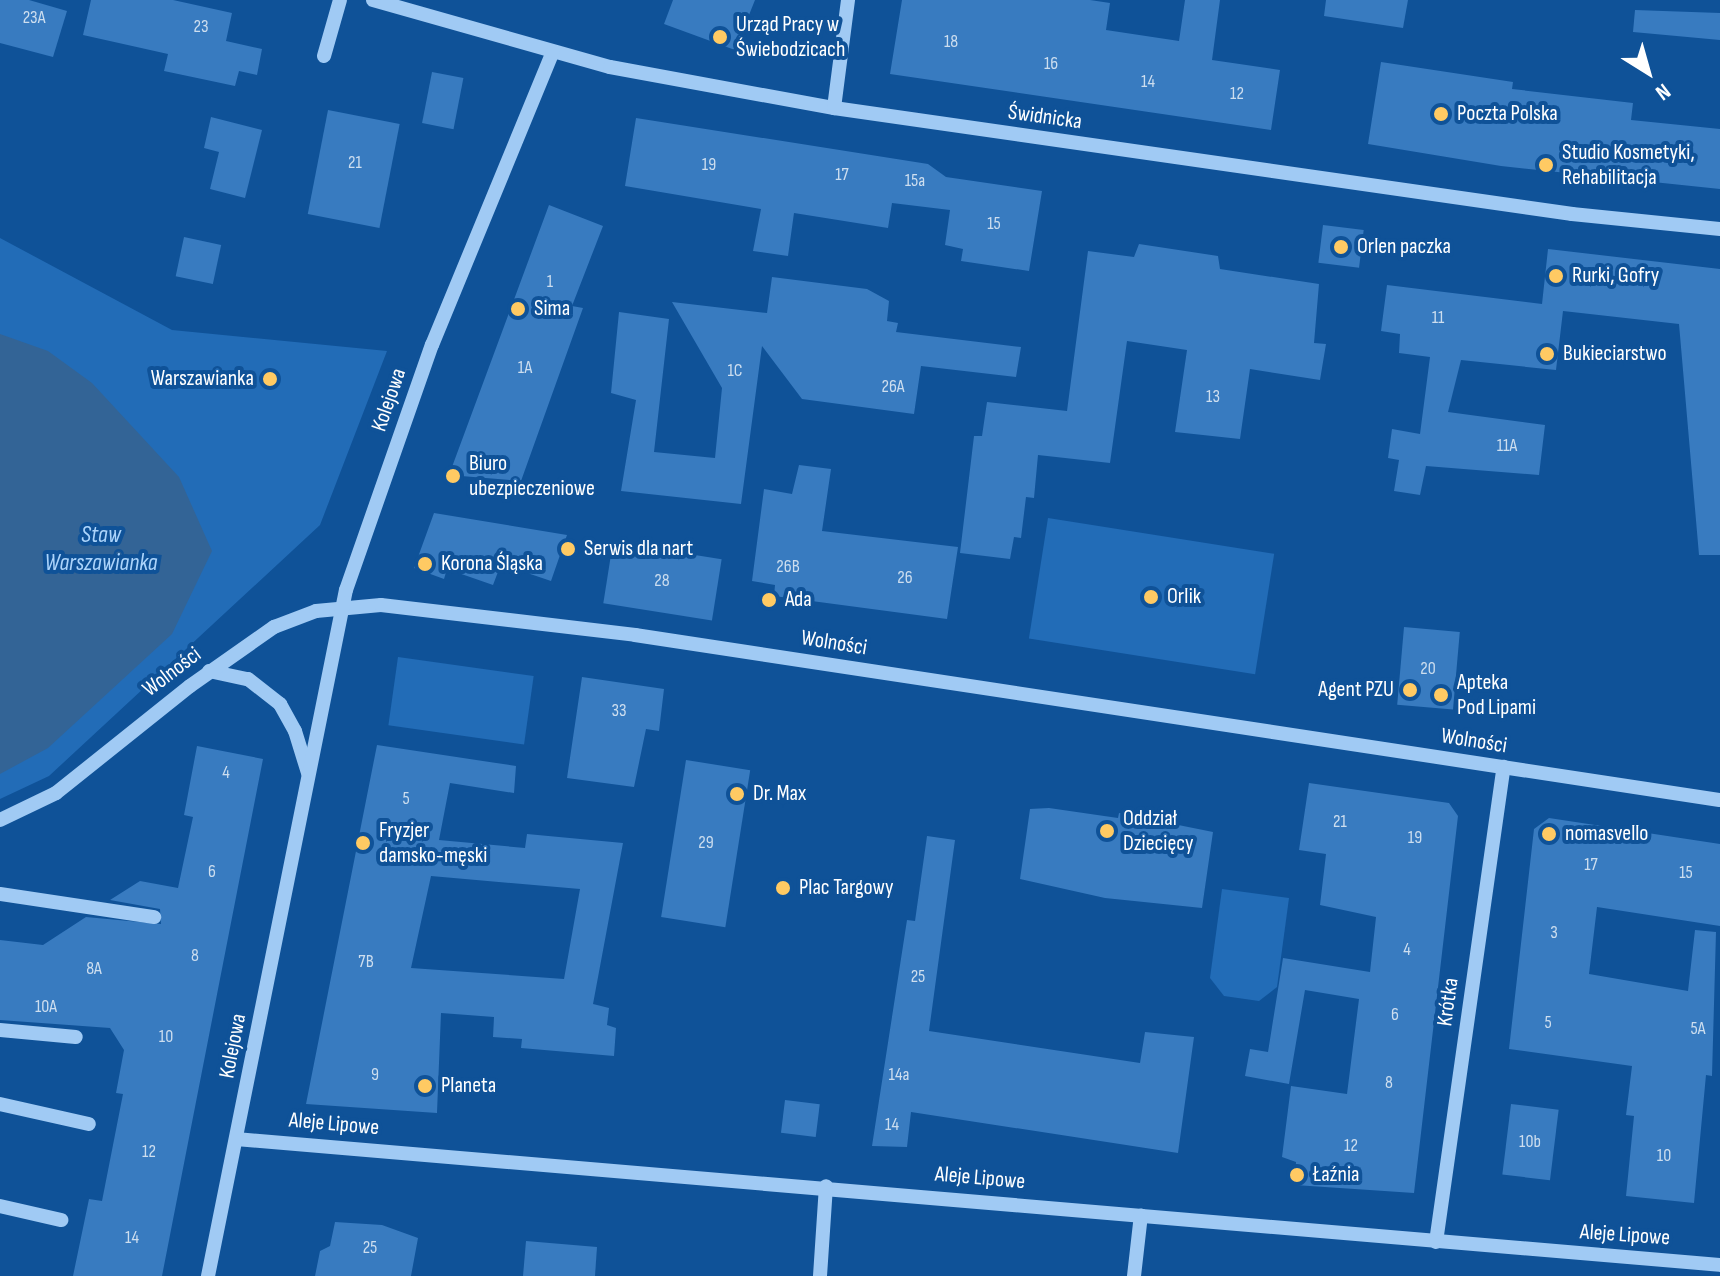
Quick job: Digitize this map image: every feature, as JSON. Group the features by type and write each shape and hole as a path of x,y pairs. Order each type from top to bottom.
{"street":[{"path":"324,56 340,0"},
{"name":"Świdnicka","path":"373,0 553,52 834,108 1541,210 1720,229"},
{"path":"834,108 848,0"},
{"name":"Kolejowa","path":"208,1276 341,608 432,345 553,52"},
{"name":"Wolności","path":"0,820 56,793 209,671 274,627 341,608 423,608 635,635 1720,800"},
{"name":"Kolejowa","path":"209,671 248,679 280,704 295,731 309,777"},
{"name":"Krótka","path":"1436,1242 1504,767"},
{"path":"0,894 154,917"},
{"path":"0,1030 76,1037"},
{"path":"0,1104 89,1124"},
{"name":"Aleje Lipowe","path":"236,1139 826,1186 1720,1265"},
{"path":"820,1276 826,1186"},
{"path":"0,1206 61,1220"},
{"path":"1134,1276 1141,1215"}],"shaded area":[{"path":"0,238 172,330 387,351 320,525 49,776 0,799"},
{"name":"Orlik","path":"1048,518 1274,554 1255,674 1029,638"},
{"path":"398,657 534,676 524,744 388,725"},
{"path":"1222,889 1289,898 1277,987 1259,1001 1224,996 1210,978"}],"water":[{"name":"Staw Warszawianka","path":"0,334 48,351 92,383 179,477 212,551 172,634 48,748 0,774"}],"building":[{"path":"0,0 29,0 67,11 53,57 0,43"},
{"path":"91,0 173,0 232,13 226,41 262,49 257,75 239,71 235,86 164,71 168,54 83,35"},
{"name":"Urząd Pracy w Świebodzicach","path":"673,0 755,0 735,50 664,24"},
{"path":"902,0 1090,0 1110,3 1106,30 1179,41 1185,0 1220,0 1212,60 1280,70 1271,130 890,74"},
{"path":"1326,0 1408,0 1403,28 1324,16"},
{"path":"1635,10 1720,13 1720,40 1633,32"},
{"path":"1381,62 1513,82 1512,89 1633,103 1631,120 1720,129 1720,189 1501,166 1368,144"},
{"path":"432,72 463,78 453,129 422,123"},
{"path":"328,110 400,124 379,228 308,214"},
{"path":"211,117 262,130 245,198 210,189 219,152 204,148"},
{"path":"636,118 928,164 946,177 1042,191 1029,271 961,261 963,249 945,245 950,210 892,203 888,228 794,213 788,256 753,251 761,209 625,186"},
{"path":"549,205 603,226 572,306 583,308 521,481 449,475"},
{"name":"Orlen paczka","path":"1323,225 1364,230 1359,268 1318,263"},
{"path":"184,237 221,245 213,284 176,276"},
{"path":"1139,244 1218,256 1220,269 1319,284 1314,343 1326,344 1320,380 1250,369 1240,439 1175,432 1187,350 1127,341 1110,463 1038,455 1034,498 1026,497 1021,538 1014,537 1010,559 960,553 974,436 982,436 987,402 1067,411 1088,251 1134,257"},
{"path":"1548,249 1720,269 1720,555 1699,555 1679,324 1563,311 1556,370 1461,360 1448,412 1545,425 1539,475 1426,466 1420,495 1394,491 1399,460 1388,458 1392,429 1420,434 1430,357 1399,353 1400,334 1381,331 1387,285 1542,304"},
{"path":"772,277 867,289 889,301 887,321 898,323 896,332 1021,347 1016,377 921,366 914,414 802,399 762,346 741,504 621,491 636,400 611,393 619,312 669,319 654,452 715,458 722,388 672,302 767,313"},
{"path":"799,465 831,469 822,531 958,547 947,619 774,596 775,585 752,581 764,489 792,494"},
{"path":"434,513 567,535 551,581 501,564 493,585 447,569 444,579 414,568"},
{"path":"613,542 722,559 712,620 603,603"},
{"path":"1404,627 1460,632 1453,710 1397,705"},
{"path":"582,677 664,689 659,731 646,729 634,787 567,778"},
{"path":"377,745 516,766 514,793 450,783 439,840 525,848 527,834 623,843 593,1004 609,1008 607,1025 616,1028 614,1056 521,1048 522,1039 493,1037 494,1017 441,1013 437,1113 306,1104","holes":["431,876 580,889 564,979 411,968"]},
{"path":"197,746 263,759 162,1276 73,1276 89,1199 102,1201 123,1094 116,1093 124,1050 110,1028 0,1020 0,940 43,945 86,917 161,924 160,909 110,900 140,881 178,888 193,817 184,815"},
{"path":"686,760 750,770 725,927 661,917"},
{"path":"1309,783 1449,803 1458,816 1414,1193 1295,1185 1296,1162 1282,1157 1291,1086 1347,1094 1359,999 1305,990 1289,1084 1245,1076 1250,1049 1268,1052 1283,958 1370,972 1376,917 1320,905 1326,854 1299,850"},
{"path":"1049,808 1118,818 1119,813 1213,832 1202,908 1105,898 1020,879 1030,809"},
{"path":"1549,818 1720,844 1720,926 1597,907 1589,974 1688,991 1695,930 1716,932 1712,1076 1706,1075 1694,1203 1626,1196 1634,1116 1626,1115 1632,1066 1509,1049 1534,829"},
{"path":"927,836 955,840 929,1031 1140,1063 1145,1032 1194,1037 1178,1153 911,1112 907,1147 872,1146 907,920 915,921"},
{"path":"785,1100 820,1104 816,1137 781,1133"},
{"path":"1511,1104 1559,1110 1550,1180 1502,1174"},
{"path":"335,1222 382,1225 418,1238 411,1276 315,1276 320,1251 330,1246"},
{"path":"526,1241 597,1247 595,1276 523,1276"}],"place":[{"name":"Urząd Pracy w Świebodzicach","path":"720,37"},
{"name":"Poczta Polska","path":"1441,114"},
{"name":"Studio Kosmetyki, Rehabilitacja","path":"1546,165"},
{"name":"Orlen paczka","path":"1341,247"},
{"name":"Rurki, Gofry","path":"1556,276"},
{"name":"Sima","path":"518,309"},
{"name":"Bukieciarstwo","path":"1547,354"},
{"name":"Warszawianka","path":"270,379"},
{"name":"Biuro ubezpieczeniowe","path":"453,476"},
{"name":"Serwis dla nart","path":"568,549"},
{"name":"Korona Śląska","path":"425,564"},
{"name":"Orlik","path":"1151,597"},
{"name":"Ada","path":"769,600"},
{"name":"Agent PZU","path":"1410,690"},
{"name":"Apteka Pod Lipami","path":"1441,695"},
{"name":"Dr. Max","path":"737,794"},
{"name":"Oddział Dziecięcy","path":"1107,831"},
{"name":"nomasvello","path":"1549,834"},
{"name":"Fryzjer damsko-męski","path":"363,843"},
{"name":"Plac Targowy","path":"783,888"},
{"name":"Planeta","path":"425,1086"},
{"name":"Łaźnia","path":"1297,1175"}]}
